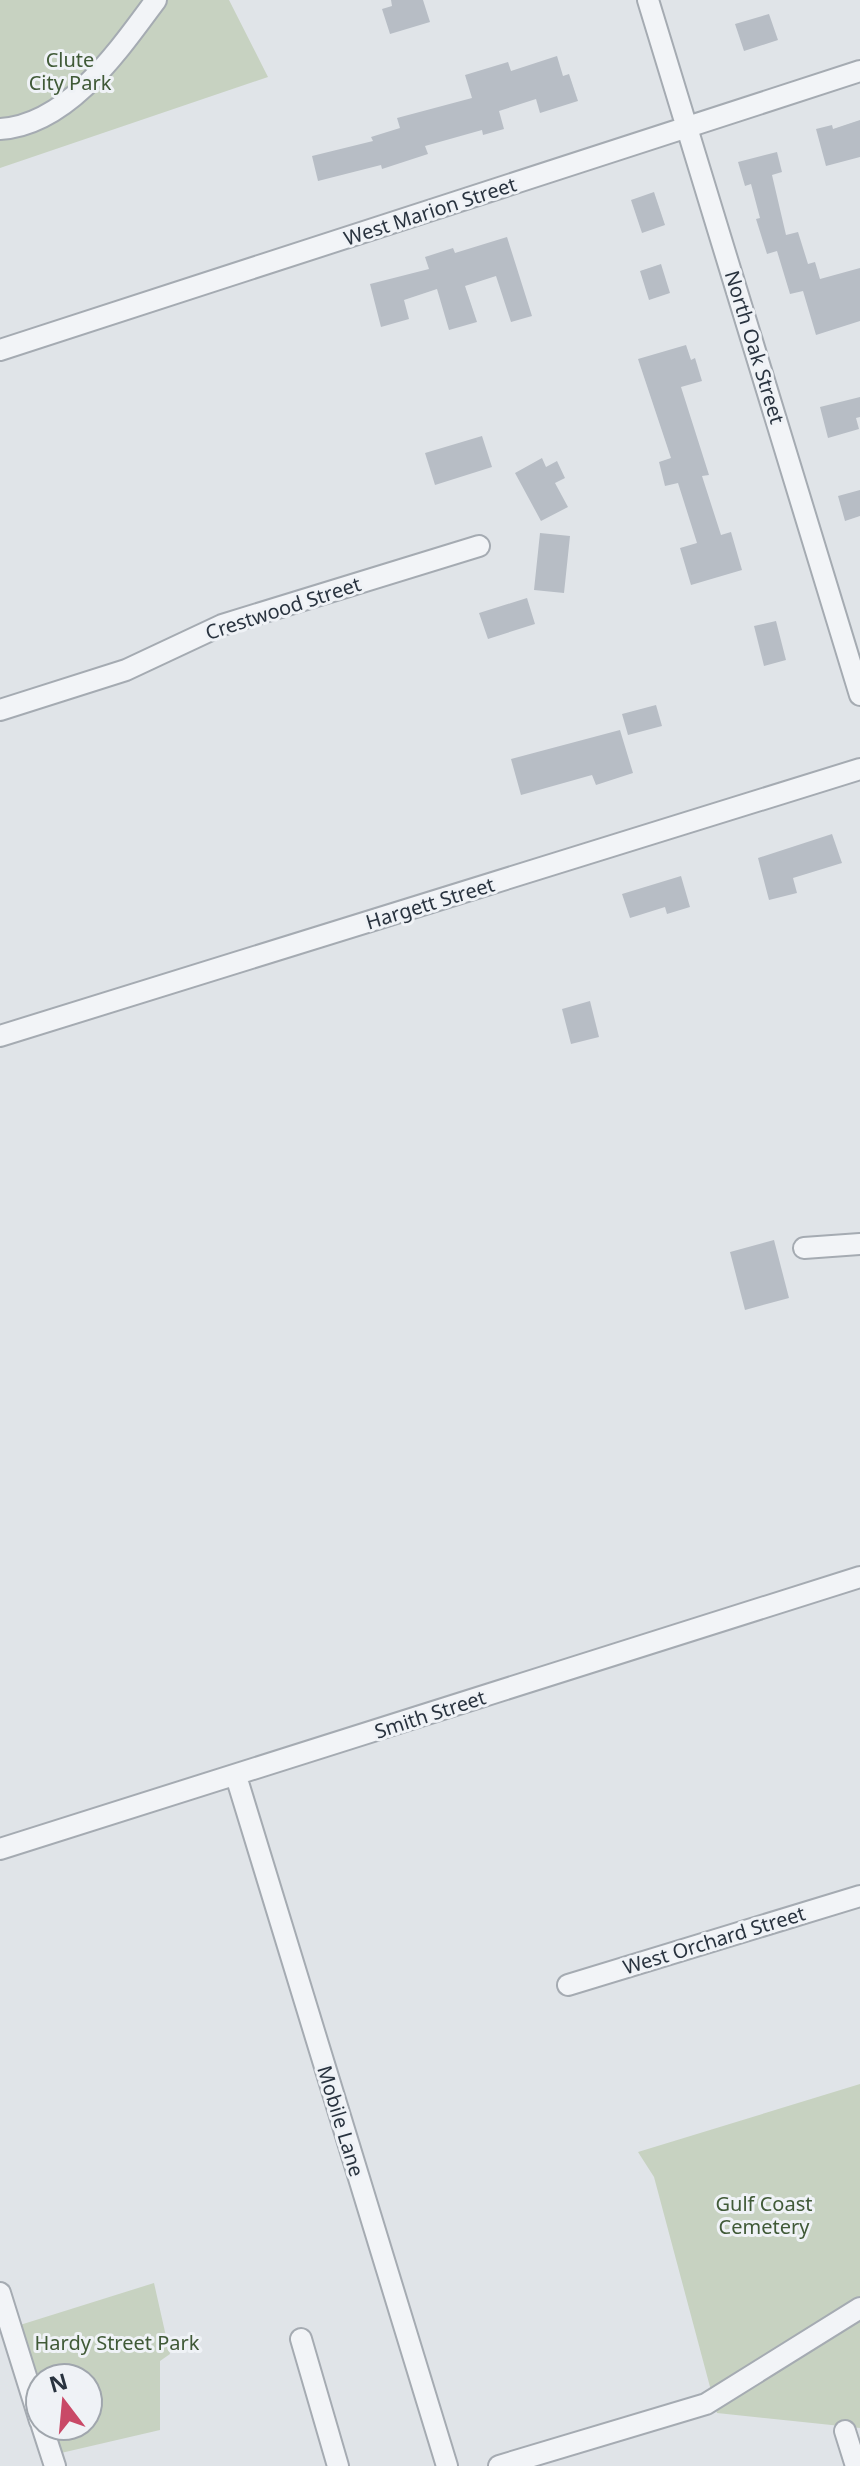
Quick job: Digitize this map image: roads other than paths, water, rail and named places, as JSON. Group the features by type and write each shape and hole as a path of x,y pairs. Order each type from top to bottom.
{"street":[{"path":"0,129 32,122 58,108 128,39 156,0"},
{"name":"North Oak Street","path":"648,0 860,695"},
{"name":"West Marion Street","path":"0,350 860,71"},
{"name":"Crestwood Street","path":"0,710 126,670 222,625 479,546"},
{"name":"Hargett Street","path":"0,1036 860,769"},
{"path":"804,1248 860,1244"},
{"name":"Smith Street","path":"0,1849 860,1577"},
{"name":"Mobile Lane","path":"236,1776 447,2466"},
{"name":"West Orchard Street","path":"568,1985 860,1896"},
{"path":"0,2293 24,2369"},
{"path":"499,2466 706,2404 860,2308"},
{"path":"301,2339 338,2466"},
{"path":"845,2431 856,2466"},
{"path":"47,2442 55,2466"}],"park label":[{"name":"Clute City Park","path":"70,70"},
{"name":"Gulf Coast Cemetery","path":"764,2214"},
{"name":"Hardy Street Park","path":"117,2342"}]}
